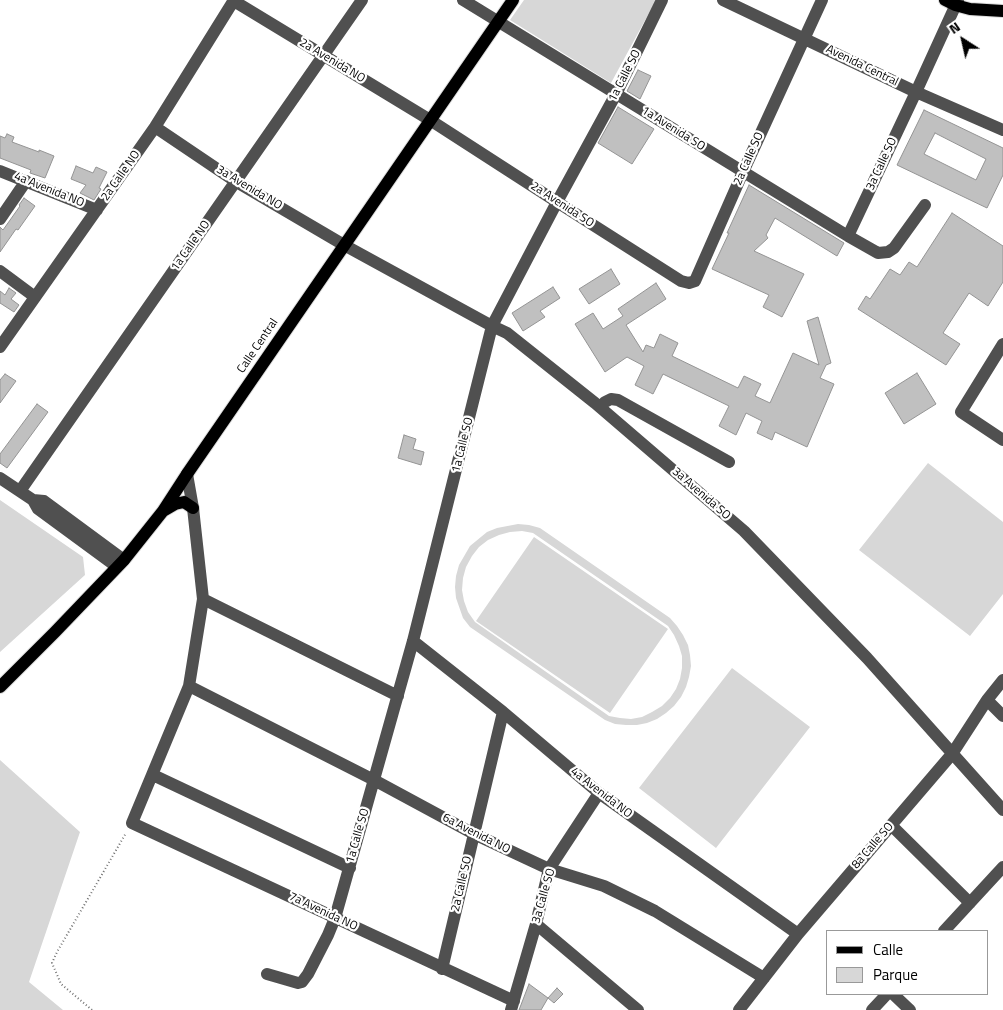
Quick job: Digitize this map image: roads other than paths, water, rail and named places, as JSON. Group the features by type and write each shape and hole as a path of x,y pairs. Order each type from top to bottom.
{"main road":[{"name":"Calle Central","path":"0,688 121,564 163,511 344,244 513,0"},
{"path":"952,2 970,9 1003,11"},
{"path":"163,511 175,504 184,502 193,508"}],"street":[{"name":"2a Avenida NO","path":"234,0 430,120"},
{"name":"2a Calle NO","path":"0,347 155,127 234,0"},
{"name":"1a Calle NO","path":"20,491 362,0"},
{"name":"1a Avenida SO","path":"463,0 878,253 888,252 894,248 925,205"},
{"name":"1a Calle SO","path":"267,974 302,982 308,974 336,918 413,641 492,326 616,94 662,0"},
{"name":"Avenida Central","path":"723,0 916,92 1003,130"},
{"name":"2a Calle SO","path":"695,281 822,0"},
{"name":"3a Calle SO","path":"848,236 916,92 952,2"},
{"name":"2a Avenida SO","path":"430,120 681,281 695,281"},
{"name":"3a Avenida NO","path":"155,127 235,181 344,244"},
{"name":"4a Avenida NO","path":"0,171 97,210"},
{"path":"0,219 26,181"},
{"name":"3a Avenida SO","path":"344,244 507,333 600,407 744,531 866,658 1003,810"},
{"path":"0,271 35,297"},
{"path":"1003,344 960,412 1003,440"},
{"path":"600,407 612,399 618,400 729,462"},
{"path":"187,474 193,508 203,599 189,686 153,775 350,868"},
{"path":"0,478 33,500 44,501 121,564"},
{"path":"203,599 398,696"},
{"name":"4a Avenida NO","path":"413,641 503,712 599,793 798,934"},
{"name":"8a Calle SO","path":"739,1010 798,934 952,754 987,700 1003,680"},
{"name":"6a Avenida NO","path":"189,686 374,780 474,834 550,869 604,886 655,911 764,978"},
{"path":"987,700 1003,716"},
{"name":"2a Calle SO","path":"442,969 503,712"},
{"name":"7a Avenida NO","path":"153,775 132,823 442,969 512,1006"},
{"name":"3a Calle SO","path":"512,1006 550,869 599,793"},
{"path":"892,825 970,903"},
{"path":"945,930 1003,866"},
{"path":"536,924 638,1010"},
{"path":"872,1010 886,995"},
{"path":"894,995 910,1010"}]}
